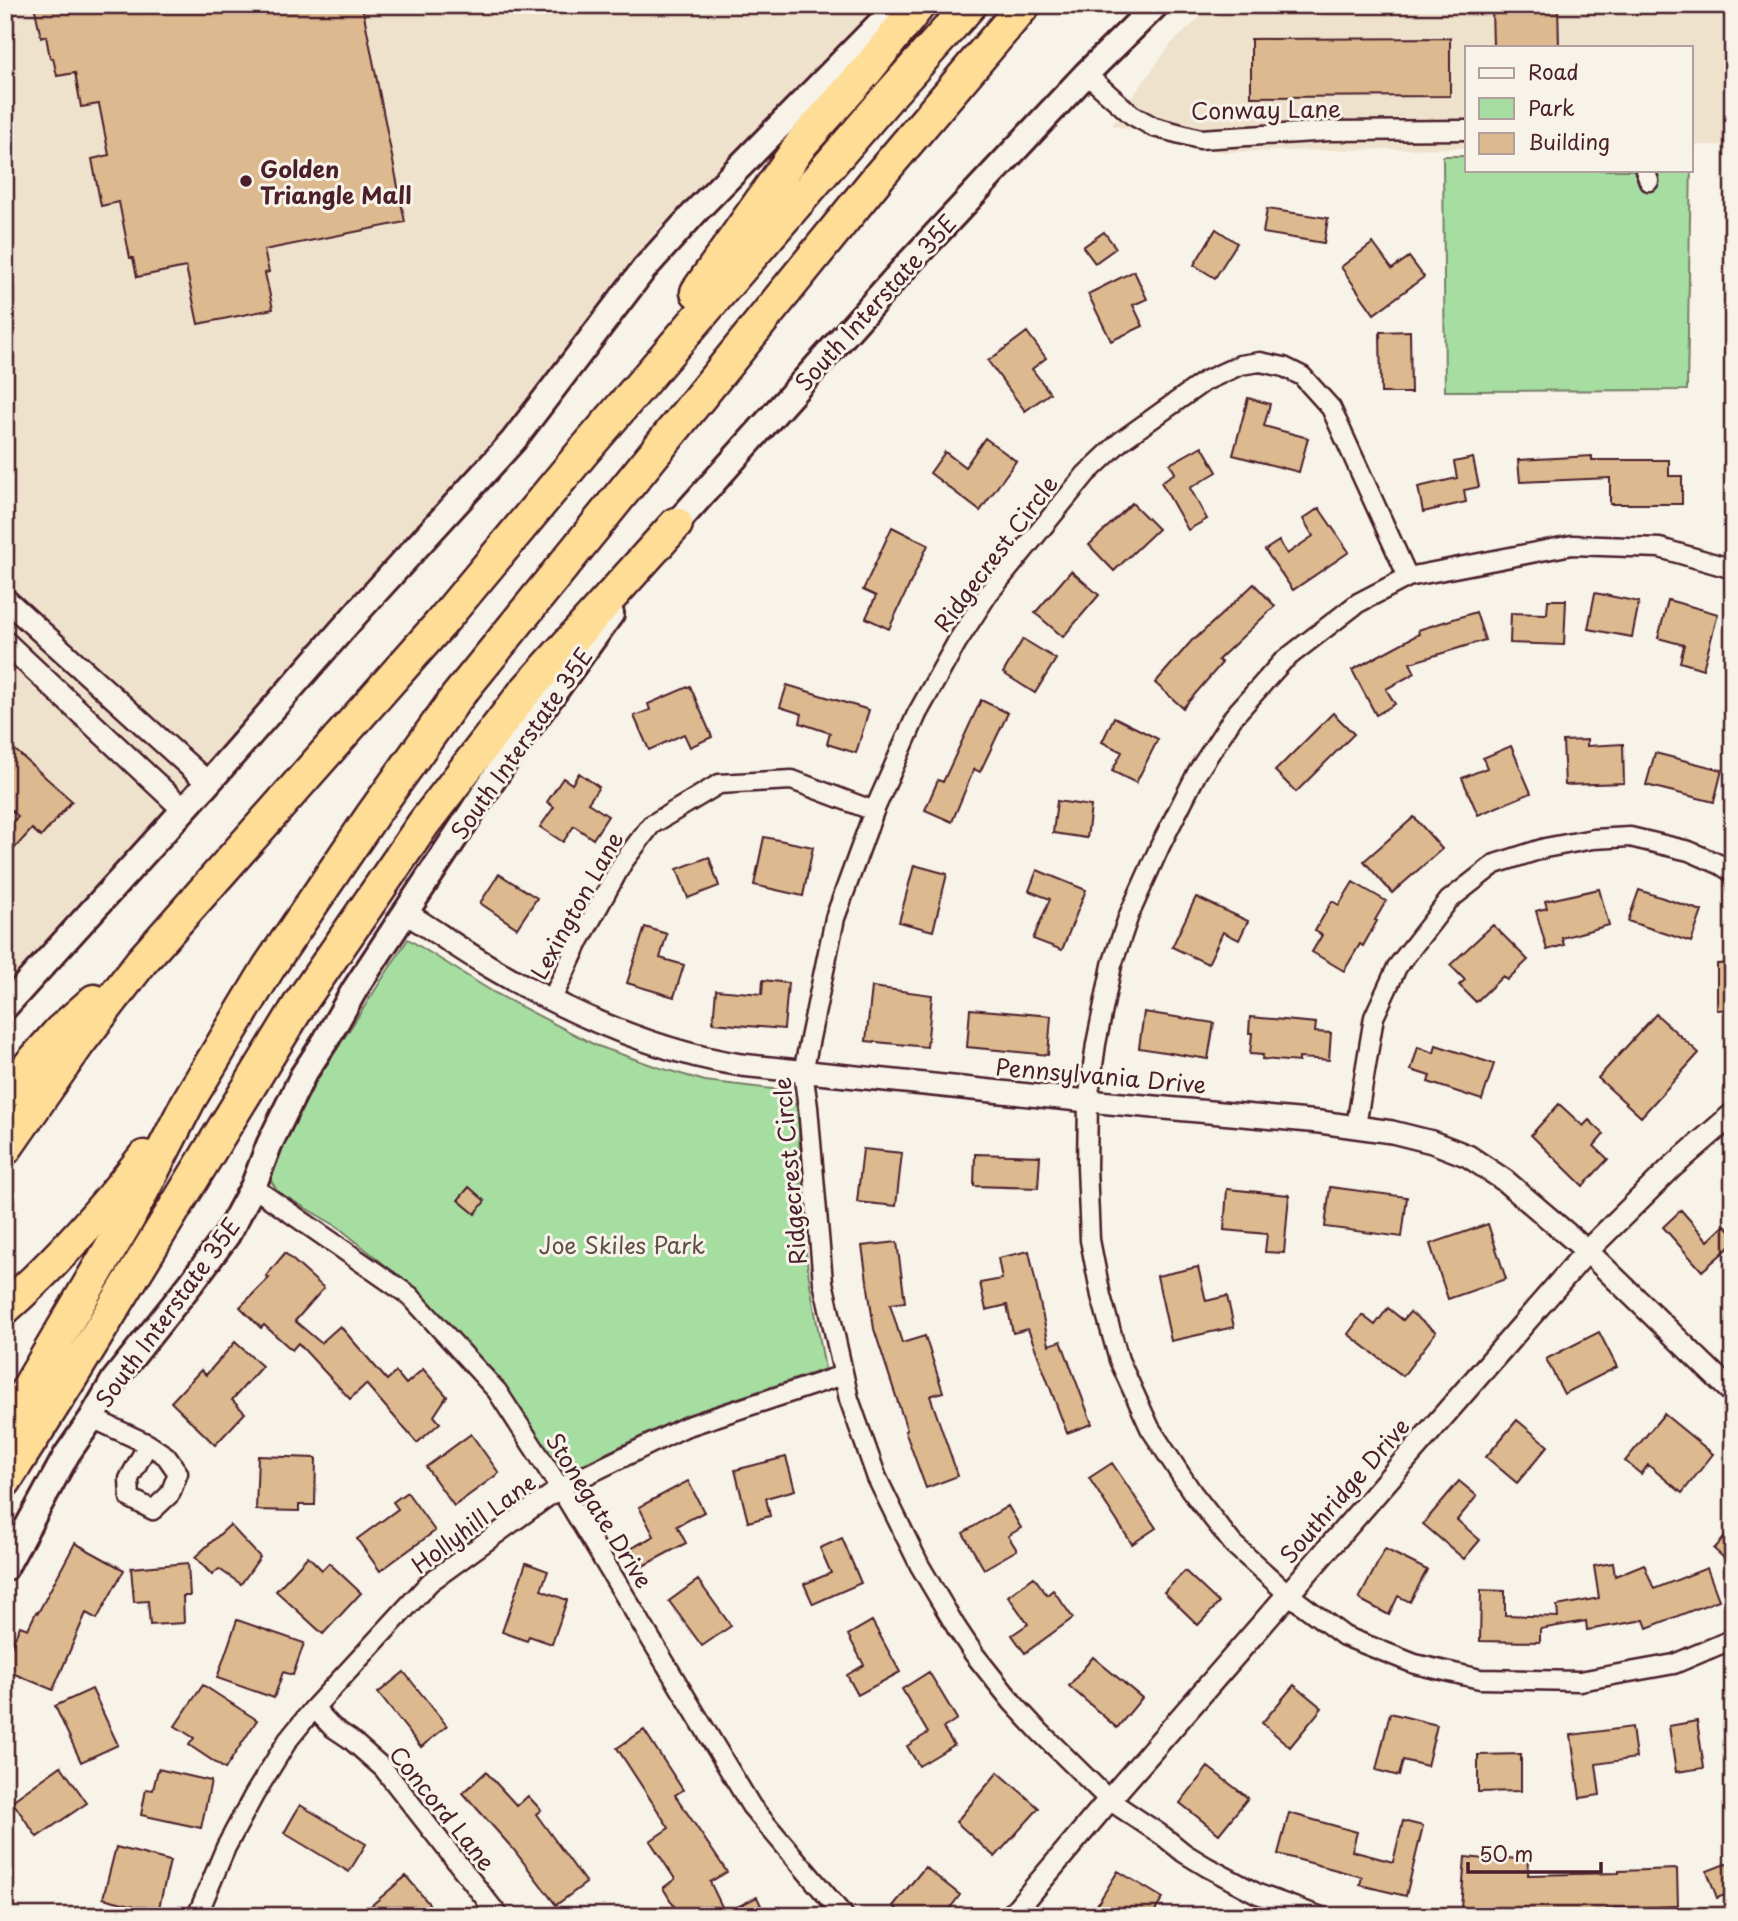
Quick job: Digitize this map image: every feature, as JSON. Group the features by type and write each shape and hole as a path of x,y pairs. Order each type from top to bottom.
{"highway":[{"path":"583,452 803,143 919,5"},
{"path":"5,1149 78,1044 141,962 440,624 583,452 970,5"},
{"path":"5,1427 130,1217 189,1100 269,967 456,698 879,176 1024,5"},
{"path":"5,1481 301,1002 424,823 523,694 676,524"},
{"path":"5,1093 60,1031 141,962"},
{"path":"5,1308 30,1286 105,1207 189,1100"}],"main road":[{"path":"5,1007 513,441 644,269 698,209 898,5"},
{"name":"South Interstate 35E","path":"5,1568 67,1454 114,1380 219,1247 253,1188 269,1145 303,1075 355,989 512,751 676,524 908,264 1086,74 1156,5"}],"street":[{"name":"Conway Lane","path":"1086,74 1132,115 1154,127 1200,139 1330,131 1465,130"},
{"name":"Ridgecrest Circle","path":"1319,1916 1258,1894 1207,1867 1109,1800 1013,1703 974,1654 957,1627 920,1566 877,1478 849,1399 823,1282 803,1072 835,918 874,811 917,714 957,642 988,594 1086,474 1121,441 1205,380 1240,365 1260,362 1284,367 1301,376 1331,408 1408,577"},
{"path":"1733,569 1660,548 1572,545 1408,577 1358,603 1283,661 1234,716 1197,773 1129,915 1112,965 1096,1044 1088,1101 1087,1167 1090,1240 1101,1296 1119,1360 1150,1428 1192,1492 1233,1544 1287,1594 1344,1636 1415,1664 1480,1679 1580,1681 1674,1664 1733,1639"},
{"path":"5,599 208,783"},
{"path":"5,642 183,809"},
{"name":"Lexington Lane","path":"552,999 580,940 623,862 651,825 719,784 792,780 874,811"},
{"path":"1356,1126 1374,1017 1397,967 1449,900 1495,864 1545,848 1593,839 1630,837 1689,851 1733,873"},
{"name":"Pennsylvania Drive","path":"406,913 492,968 599,1023 664,1047 714,1061 1088,1101 1356,1126 1432,1142 1468,1156 1504,1180 1587,1251 1733,1393"},
{"name":"Southridge Drive","path":"1011,1916 1287,1594 1587,1251 1671,1168 1733,1114"},
{"name":"Stonegate Drive","path":"253,1188 410,1296 497,1391 560,1488 751,1806 844,1916"},
{"name":"Hollyhill Lane","path":"197,1916 226,1847 288,1740 314,1707 430,1582 560,1488 685,1427 843,1375"},
{"path":"92,1418 148,1444"},
{"name":"Concord Lane","path":"314,1707 332,1727 383,1768 499,1916"}],"shaded area":[{"name":"Golden Triangle Mall","path":"5,5 881,5 848,43 655,232 520,411 5,989"},
{"path":"1213,5 1733,5 1733,145 1692,145 1692,46 1465,46 1465,148 1223,152 1112,125 1171,44"}],"green space":[{"path":"1443,156 1465,156 1465,172 1691,172 1687,390 1445,391"},
{"name":"Joe Skiles Park","path":"408,939 493,992 595,1045 705,1081 789,1091 798,1110 803,1224 809,1278 825,1369 684,1416 562,1474 502,1381 417,1291 338,1227 278,1192 268,1176 317,1080"}],"building":[{"name":"Golden Triangle Mall","path":"34,5 362,5 405,222 264,250 269,272 265,273 273,309 198,324 186,267 137,277 133,258 130,258 119,202 101,206 92,159 109,155 99,104 81,107 75,73 57,76 46,36 41,38"},
{"path":"1492,5 1558,5 1559,46 1493,46"},
{"path":"1450,38 1450,96 1251,97 1251,39"},
{"path":"1267,209 1328,218 1324,243 1263,233"},
{"path":"1216,229 1237,243 1215,278 1194,265"},
{"path":"1104,232 1116,248 1095,263 1083,247"},
{"path":"1373,243 1392,269 1409,257 1424,277 1374,314 1341,267"},
{"path":"1134,271 1147,299 1133,305 1143,326 1111,341 1088,294"},
{"path":"1410,331 1411,393 1381,393 1380,332"},
{"path":"1027,332 1046,358 1032,369 1050,393 1025,411 988,361"},
{"path":"1248,398 1270,404 1264,426 1308,438 1299,472 1233,455"},
{"path":"985,438 1016,461 980,511 930,473 945,452 965,467"},
{"path":"1202,446 1217,472 1190,488 1207,519 1188,530 1161,482 1175,473 1170,464"},
{"path":"1592,456 1592,460 1669,460 1669,476 1682,476 1682,504 1610,504 1610,478 1520,482 1518,460"},
{"path":"1473,458 1479,487 1464,490 1466,502 1423,512 1418,487 1457,478 1454,462"},
{"path":"1132,503 1158,529 1114,571 1089,545"},
{"path":"1319,508 1349,552 1293,590 1265,550 1279,541 1287,554 1313,536 1303,519"},
{"path":"892,527 928,545 889,629 866,618 876,596 863,590"},
{"path":"1071,571 1099,595 1063,637 1035,613"},
{"path":"1254,584 1275,606 1218,660 1222,663 1183,708 1155,683 1194,638"},
{"path":"1595,593 1639,602 1632,637 1588,629"},
{"path":"1548,600 1566,600 1564,645 1510,643 1511,613 1547,614"},
{"path":"1668,600 1718,614 1703,669 1680,662 1684,645 1658,638"},
{"path":"1476,612 1485,640 1410,663 1415,673 1386,689 1395,704 1376,715 1352,670 1419,634 1418,630"},
{"path":"1023,639 1056,659 1035,693 1003,673"},
{"path":"787,685 869,710 856,753 827,744 830,733 800,723 802,714 780,707"},
{"path":"690,686 712,737 690,747 684,734 649,750 634,716 650,710 648,704"},
{"path":"981,700 1008,713 980,772 974,769 952,822 925,810 938,780 943,782"},
{"path":"1333,713 1354,734 1296,792 1275,771"},
{"path":"1114,717 1158,739 1136,783 1112,771 1122,752 1102,742"},
{"path":"1587,740 1587,746 1623,744 1624,783 1565,785 1563,741"},
{"path":"5,741 72,801 41,837 32,829 5,859 5,831 18,816 5,805"},
{"path":"1511,746 1531,793 1478,815 1462,778 1487,768 1483,758"},
{"path":"1655,753 1722,770 1714,802 1646,785"},
{"path":"579,773 599,787 588,803 608,816 593,839 574,826 563,842 540,827 554,807 547,802 563,778 572,784"},
{"path":"1057,801 1091,806 1087,838 1053,833"},
{"path":"1414,817 1442,849 1392,893 1364,861"},
{"path":"764,837 813,847 803,896 754,885"},
{"path":"709,857 719,886 688,898 677,869"},
{"path":"914,865 947,874 933,931 899,922"},
{"path":"1037,870 1086,890 1062,950 1033,939 1050,899 1029,891"},
{"path":"499,874 537,898 517,928 480,903"},
{"path":"1353,882 1386,901 1363,946 1360,944 1344,971 1312,952 1322,935 1315,931 1332,901 1339,905"},
{"path":"1599,889 1609,925 1562,938 1564,945 1547,950 1536,911 1547,908 1545,901"},
{"path":"1639,890 1702,911 1691,942 1628,921"},
{"path":"1196,897 1248,921 1239,940 1223,932 1208,964 1172,947"},
{"path":"1493,925 1528,960 1507,980 1503,976 1476,1002 1459,985 1465,980 1450,965"},
{"path":"645,927 667,934 660,958 684,965 674,997 627,983"},
{"path":"1733,963 1733,1009 1717,1010 1717,964"},
{"path":"763,980 788,983 784,1029 713,1023 716,990 762,994"},
{"path":"872,987 932,995 927,1047 866,1041"},
{"path":"970,1009 1051,1016 1048,1055 967,1047"},
{"path":"1144,1012 1214,1023 1208,1059 1139,1048"},
{"path":"1656,1014 1699,1053 1641,1117 1598,1078"},
{"path":"1250,1017 1316,1023 1315,1032 1331,1033 1329,1060 1299,1058 1299,1062 1262,1059 1263,1055 1250,1054"},
{"path":"1436,1045 1494,1064 1482,1100 1428,1082 1430,1076 1411,1070 1418,1047 1434,1053"},
{"path":"1559,1104 1583,1126 1589,1120 1604,1134 1594,1146 1608,1159 1583,1186 1531,1135"},
{"path":"863,1149 902,1153 896,1206 857,1202"},
{"path":"975,1154 1040,1156 1038,1188 974,1186"},
{"path":"469,1187 485,1201 475,1214 458,1200"},
{"path":"1330,1187 1407,1197 1402,1237 1325,1227"},
{"path":"1227,1189 1289,1195 1284,1253 1265,1252 1267,1234 1224,1230"},
{"path":"1681,1210 1708,1241 1725,1225 1733,1233 1733,1244 1702,1271 1663,1227"},
{"path":"1488,1224 1506,1279 1448,1299 1430,1244"},
{"path":"897,1242 905,1302 890,1304 902,1343 925,1336 943,1392 930,1396 958,1476 926,1488 905,1431 907,1430 874,1329 862,1246"},
{"path":"1029,1251 1049,1345 1061,1341 1092,1424 1067,1433 1028,1329 1013,1333 1007,1305 986,1310 980,1283 1002,1279 998,1258"},
{"path":"285,1253 324,1288 295,1321 321,1343 340,1326 387,1380 396,1372 406,1384 423,1369 447,1396 434,1416 440,1423 417,1443 366,1384 350,1399 298,1343 292,1350 264,1325 261,1328 240,1307 269,1278 266,1276"},
{"path":"1198,1267 1206,1301 1227,1296 1234,1327 1171,1341 1157,1276"},
{"path":"1388,1308 1403,1320 1410,1312 1436,1332 1403,1376 1348,1334 1362,1315 1375,1325"},
{"path":"1599,1332 1617,1367 1564,1394 1546,1359"},
{"path":"235,1342 262,1366 232,1400 245,1413 215,1445 171,1402 201,1370 206,1375"},
{"path":"1664,1414 1713,1454 1682,1493 1648,1465 1641,1474 1625,1461"},
{"path":"1517,1420 1548,1446 1517,1483 1486,1457"},
{"path":"471,1434 499,1473 454,1506 426,1467"},
{"path":"258,1456 316,1458 315,1505 299,1505 299,1511 256,1510"},
{"path":"786,1457 795,1490 766,1498 770,1516 748,1522 735,1470"},
{"path":"1112,1463 1156,1528 1132,1544 1089,1478"},
{"path":"688,1481 704,1512 677,1526 686,1543 641,1567 632,1548 654,1536 639,1507"},
{"path":"1459,1481 1477,1496 1457,1520 1480,1540 1464,1559 1423,1524"},
{"path":"407,1492 435,1531 380,1571 357,1539 398,1509 393,1502"},
{"path":"1008,1506 1021,1528 1008,1536 1017,1550 984,1569 963,1533"},
{"path":"230,1525 260,1557 241,1584 219,1569 212,1575 195,1557"},
{"path":"1733,1528 1733,1566 1714,1549"},
{"path":"842,1538 861,1583 813,1604 804,1584 831,1573 820,1548"},
{"path":"75,1543 124,1570 97,1619 86,1613 53,1690 5,1670 5,1660 20,1626 28,1629"},
{"path":"1385,1549 1427,1570 1410,1602 1398,1596 1389,1615 1359,1599"},
{"path":"308,1556 322,1570 329,1563 361,1593 323,1634 276,1591"},
{"path":"188,1563 190,1596 183,1596 184,1623 150,1625 148,1601 134,1602 131,1568"},
{"path":"526,1563 548,1571 541,1590 567,1600 552,1644 529,1636 527,1641 502,1632"},
{"path":"1613,1563 1615,1576 1644,1564 1654,1589 1707,1568 1719,1600 1647,1628 1644,1620 1587,1630 1586,1621 1540,1629 1540,1642 1480,1641 1481,1590 1505,1591 1505,1615 1558,1617 1557,1606 1599,1598 1594,1566"},
{"path":"1185,1571 1219,1603 1198,1625 1164,1592"},
{"path":"1034,1577 1047,1595 1053,1590 1073,1618 1025,1653 1012,1635 1028,1624 1008,1596"},
{"path":"698,1580 731,1626 702,1646 669,1601"},
{"path":"237,1620 304,1643 293,1675 283,1672 274,1698 217,1678"},
{"path":"872,1621 900,1672 858,1695 847,1675 864,1665 848,1635"},
{"path":"1093,1657 1142,1698 1117,1728 1069,1686"},
{"path":"404,1672 447,1726 421,1747 378,1693"},
{"path":"929,1672 957,1719 943,1728 954,1745 919,1766 907,1746 928,1733 902,1689"},
{"path":"203,1685 257,1720 225,1769 189,1745 194,1738 175,1726"},
{"path":"1294,1685 1322,1708 1290,1747 1262,1723"},
{"path":"92,1689 118,1745 81,1762 55,1706"},
{"path":"1390,1713 1437,1725 1427,1766 1403,1760 1399,1776 1376,1770"},
{"path":"1697,1721 1704,1768 1676,1772 1669,1726"},
{"path":"1632,1727 1636,1758 1596,1764 1600,1795 1580,1798 1571,1735"},
{"path":"644,1730 683,1790 675,1795 727,1872 710,1882 725,1913 757,1897 766,1916 680,1916 663,1888 675,1879 650,1841 669,1828 617,1748"},
{"path":"1521,1754 1521,1791 1478,1792 1478,1755"},
{"path":"61,1766 87,1803 37,1837 12,1801"},
{"path":"1208,1767 1248,1798 1219,1834 1180,1803"},
{"path":"158,1769 211,1781 201,1828 141,1815 146,1789 153,1790"},
{"path":"486,1772 517,1806 528,1796 541,1810 536,1814 586,1883 556,1905 514,1850 463,1793"},
{"path":"998,1772 1039,1808 995,1857 956,1822"},
{"path":"300,1805 366,1844 349,1872 284,1833"},
{"path":"1289,1813 1357,1832 1352,1851 1393,1862 1403,1821 1423,1826 1406,1896 1360,1885 1362,1877 1278,1854"},
{"path":"116,1847 170,1861 158,1912 103,1898"},
{"path":"1465,1857 1529,1860 1528,1875 1677,1869 1678,1906 1607,1909 1607,1914 1543,1915 1461,1908"},
{"path":"1733,1861 1733,1892 1717,1898 1707,1871"},
{"path":"925,1867 960,1895 944,1916 904,1916 893,1906"},
{"path":"1118,1871 1163,1898 1152,1916 1142,1916 1133,1910 1129,1916 1090,1916"},
{"path":"406,1876 439,1916 359,1916"}],"place":[{"name":"Golden Triangle Mall","path":"246,181"}]}
